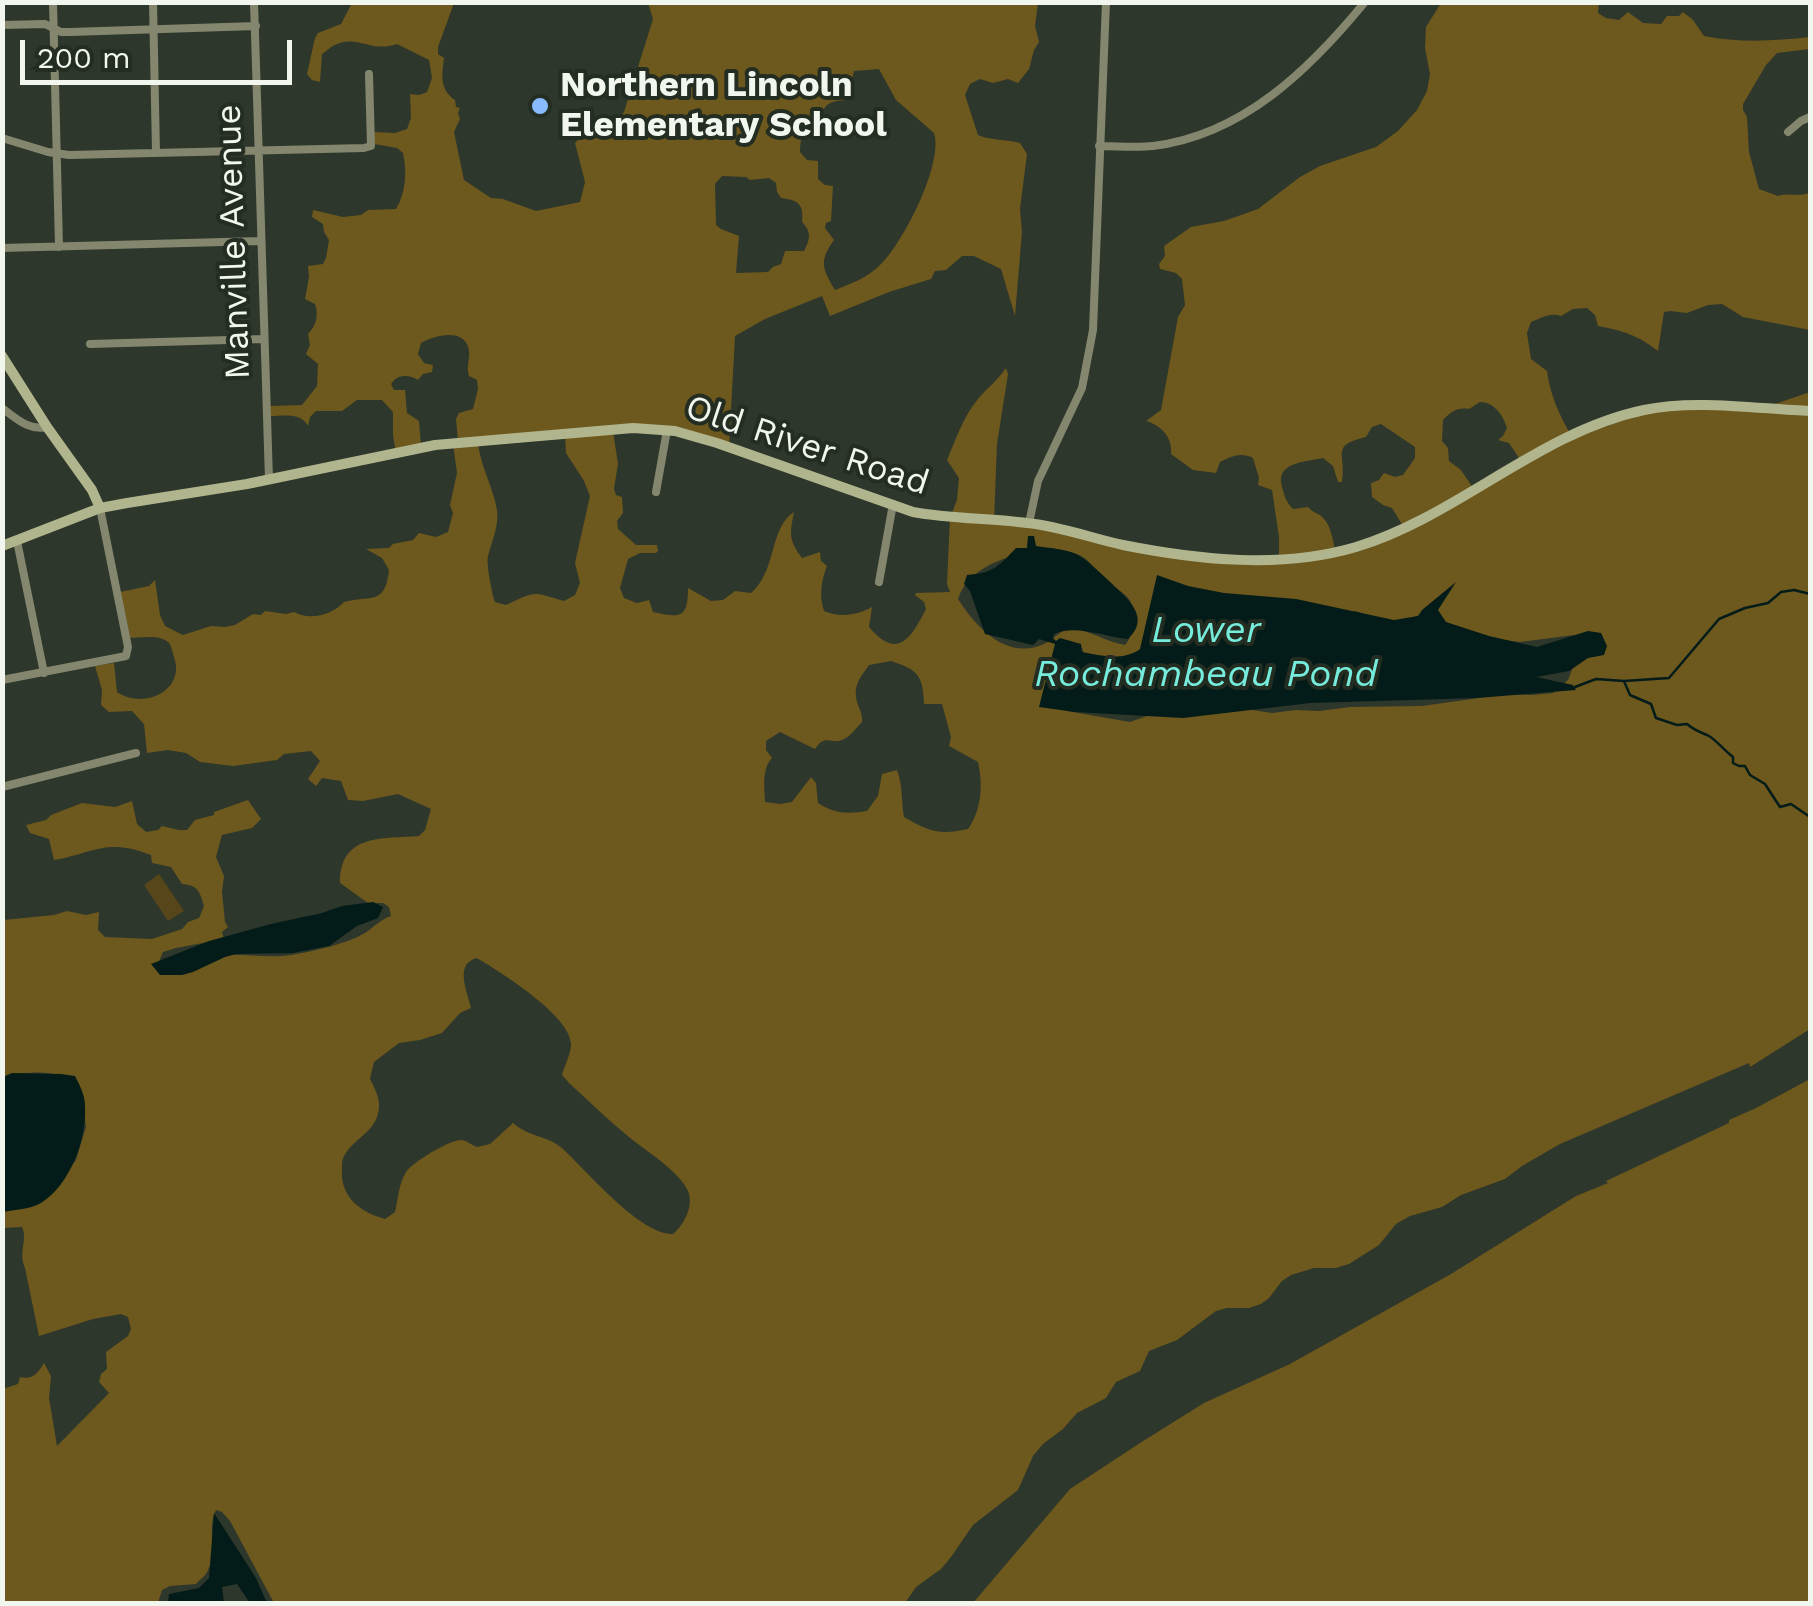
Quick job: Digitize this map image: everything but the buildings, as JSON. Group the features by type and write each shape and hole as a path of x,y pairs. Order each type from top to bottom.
{"main road":[{"path":"2,356 92,490 100,508"},
{"name":"Old River Road","path":"7,543 100,508 269,480 435,445 633,428 667,430 717,443 932,516 1029,523 1125,545 1213,558 1314,557 1401,530 1551,446 1633,412 1685,405 1810,411"}],"street":[{"path":"53,2 59,247"},
{"path":"152,2 156,153"},
{"name":"Manville Avenue","path":"254,2 269,480"},
{"path":"1029,523 1038,481 1082,388 1089,350 1094,310 1106,2"},
{"path":"1100,146 1151,146 1178,141 1247,114 1306,66 1365,2"},
{"path":"2,25 37,24 60,32 256,26"},
{"path":"2,138 58,154 364,148 371,146 370,74"},
{"path":"1788,132 1810,117"},
{"path":"2,248 260,241"},
{"path":"90,344 264,339"},
{"path":"2,408 28,426 47,428"},
{"path":"656,492 667,430"},
{"path":"879,582 893,504"},
{"path":"2,680 126,656 128,648 100,508"},
{"path":"7,543 44,673"},
{"path":"2,787 136,753"}],"shaded area":[{"path":"352,3 454,3 438,54 444,58 444,86 460,108 454,132 464,180 491,198 536,211 580,202 585,182 575,143 594,124 607,117 617,120 624,112 653,19 648,3 1038,3 1035,26 1039,42 1029,69 1018,83 980,79 970,84 965,95 978,135 1020,143 1027,154 1015,316 1001,269 974,256 962,256 946,270 935,271 931,279 830,316 822,296 735,336 729,447 679,434 613,431 618,464 614,489 622,497 623,513 617,521 618,529 636,545 657,545 658,551 628,559 620,588 624,598 637,603 649,600 653,612 676,615 684,611 688,588 711,601 723,600 735,591 751,593 765,573 780,528 794,512 791,536 797,551 802,558 820,552 821,561 827,566 821,589 824,611 849,615 872,607 869,627 888,643 896,644 915,629 926,609 916,593 950,592 950,518 959,478 947,460 973,406 1006,368 997,444 994,521 1212,559 1279,558 1272,490 1258,485 1253,458 1229,458 1220,462 1216,473 1193,470 1171,454 1168,438 1161,429 1146,421 1161,410 1178,317 1185,305 1182,279 1160,269 1164,246 1191,227 1258,209 1300,177 1376,147 1398,131 1417,110 1427,91 1430,74 1426,27 1441,3 1599,3 1598,13 1606,18 1619,20 1628,12 1643,23 1661,24 1667,16 1683,12 1704,36 1757,41 1810,37 1810,49 1777,53 1766,65 1743,110 1759,189 1778,196 1810,192 1810,330 1743,317 1722,304 1687,313 1664,312 1658,351 1630,334 1598,326 1595,315 1587,308 1542,317 1531,322 1527,333 1531,359 1547,371 1556,404 1571,435 1641,412 1772,405 1810,392 1810,1029 1750,1067 1749,1063 1560,1144 1505,1179 1461,1195 1442,1207 1410,1216 1396,1224 1379,1245 1349,1264 1291,1275 1261,1304 1216,1311 1177,1340 1149,1351 1140,1371 1116,1382 1106,1398 1077,1413 1043,1444 1033,1456 1018,1490 973,1525 941,1569 916,1587 905,1603 274,1603 230,1521 216,1510 207,1572 196,1584 162,1590 158,1603 3,1603 3,1389 18,1384 20,1377 34,1375 44,1363 51,1376 49,1398 57,1446 109,1393 99,1382 107,1369 106,1352 128,1336 131,1329 128,1317 121,1314 39,1336 23,1262 22,1227 3,1228 3,1208 58,1184 76,1160 86,1127 84,1113 64,1076 33,1073 3,1079 3,920 67,911 86,915 99,912 98,930 105,937 152,939 182,929 199,918 204,906 198,890 182,884 171,867 152,863 151,855 111,847 54,860 49,839 30,833 26,825 82,803 115,807 132,801 137,824 146,832 162,826 187,830 195,820 248,800 261,819 252,828 222,835 216,857 224,876 222,892 228,927 222,932 224,939 163,952 157,966 163,975 213,956 291,955 340,944 365,933 391,916 389,907 368,903 340,883 347,855 366,842 419,836 425,830 431,809 398,794 348,800 341,781 322,778 316,786 308,779 320,761 311,751 233,766 200,762 186,753 168,750 147,753 144,724 132,711 109,712 101,705 102,690 95,666 114,663 117,692 139,699 160,694 174,679 176,669 168,642 155,637 128,638 120,592 149,586 155,580 165,626 183,635 211,626 235,625 265,611 320,615 344,602 375,597 384,589 389,570 382,558 366,549 389,548 413,540 419,533 436,537 448,532 457,473 453,444 458,441 456,419 459,413 473,409 478,389 477,380 469,376 469,351 462,339 449,335 421,343 418,354 424,363 433,365 432,372 418,380 400,377 391,384 394,390 405,390 407,413 419,421 421,445 396,453 393,412 382,400 357,400 342,411 316,411 308,426 297,417 271,416 270,406 302,405 317,386 318,364 306,354 316,308 305,299 308,266 323,264 329,240 323,224 312,217 313,210 343,217 368,210 396,209 405,182 403,153 374,144 374,132 407,129 411,118 410,94 427,92 432,78 429,60 397,44 380,47 352,41 335,45 322,54 320,82 312,80 307,74 315,38 341,24","holes":["879,69 896,100 934,133 935,147 918,205 887,258 872,272 835,290 824,265 834,240 825,228 831,221 833,186 818,179 818,161 807,160 800,152 808,125 824,117 829,104 847,100 854,71","722,176 769,178 776,183 781,198 799,204 809,240 804,251 785,251 781,264 768,272 736,273 739,236 716,225 715,184","1480,402 1497,410 1507,428 1498,440 1509,443 1521,461 1473,488 1449,461 1448,448 1442,441 1443,420 1454,411","1381,424 1415,447 1415,458 1403,475 1384,473 1371,483 1372,497 1392,508 1403,526 1335,551 1324,518 1308,507 1293,509 1281,479 1287,468 1323,458 1333,466 1338,482 1342,482 1343,448 1366,437 1372,427","565,435 566,453 590,496 575,563 580,583 575,595 564,601 535,594 506,605 495,602 488,560 497,510 478,442","1052,548 1077,554 1124,594 1134,613 1132,632 1125,645 1069,629 1046,643 1019,648 984,631 958,599 964,586 984,568","1355,611 1395,624 1430,611 1451,632 1468,636 1520,642 1574,635 1575,662 1568,680 1553,693 1507,694 1422,706 1272,713 1226,706 1170,708 1130,722 1067,711 1046,698 1075,645 1084,654 1139,665","891,661 917,675 924,704 942,704 951,737 949,746 978,762 980,797 968,829 935,831 904,817 897,770 882,774 878,796 867,811 841,812 818,803 816,783 811,777 792,802 765,802 765,774 772,758 766,741 780,732 815,749 822,741 847,738 862,722 857,684 869,665","477,958 532,995 559,1020 571,1044 562,1075 670,1169 688,1191 687,1215 673,1234 645,1224 614,1200 562,1148 513,1123 490,1144 477,1147 457,1140 415,1163 404,1176 395,1212 385,1219 353,1202 344,1188 342,1162 349,1148 377,1117 379,1102 370,1079 374,1062 399,1043 442,1033 460,1013 471,1008 464,972 470,961"]},
{"path":"159,874 184,911 168,921 144,885"},
{"path":"1810,1079 1810,1603 973,1603 1070,1489 1140,1443 1204,1403 1290,1364 1451,1274 1576,1196 1729,1123"}],"water":[{"name":"Lower Rochambeau Pond","path":"1028,536 1034,536 1036,546 1080,556 1121,593 1137,614 1135,631 1128,639 1081,631 1054,634 1056,641 1060,638 1081,644 1082,652 1089,654 1120,656 1140,649 1157,575 1224,593 1296,599 1394,620 1418,616 1456,582 1438,610 1446,622 1537,647 1588,631 1601,633 1607,646 1604,655 1588,658 1569,671 1536,677 1573,685 1576,690 1477,698 1310,703 1183,718 1039,707 1055,644 1039,639 1033,645 985,634 964,584 967,575 989,571 1016,548 1027,548"},
{"path":"373,902 383,907 378,918 357,926 329,946 293,953 236,954 182,975 160,975 151,964 209,941 342,906"},
{"path":"12,1073 75,1076 84,1098 85,1119 75,1160 60,1185 37,1205 3,1212 3,1077"},
{"path":"214,1513 256,1578 267,1603 250,1603 237,1584 222,1587 224,1603 168,1603 169,1594 199,1588 209,1578"}],"waterway":[{"path":"1575,687 1596,679 1669,678 1719,619 1768,603 1781,592 1810,594"},
{"path":"1624,681 1630,695 1651,704 1656,718 1687,724 1709,736 1733,757 1733,763 1745,766 1750,775 1765,784 1780,807 1791,804 1810,817"}],"place":[{"name":"Northern Lincoln Elementary School","path":"540,106"}]}
